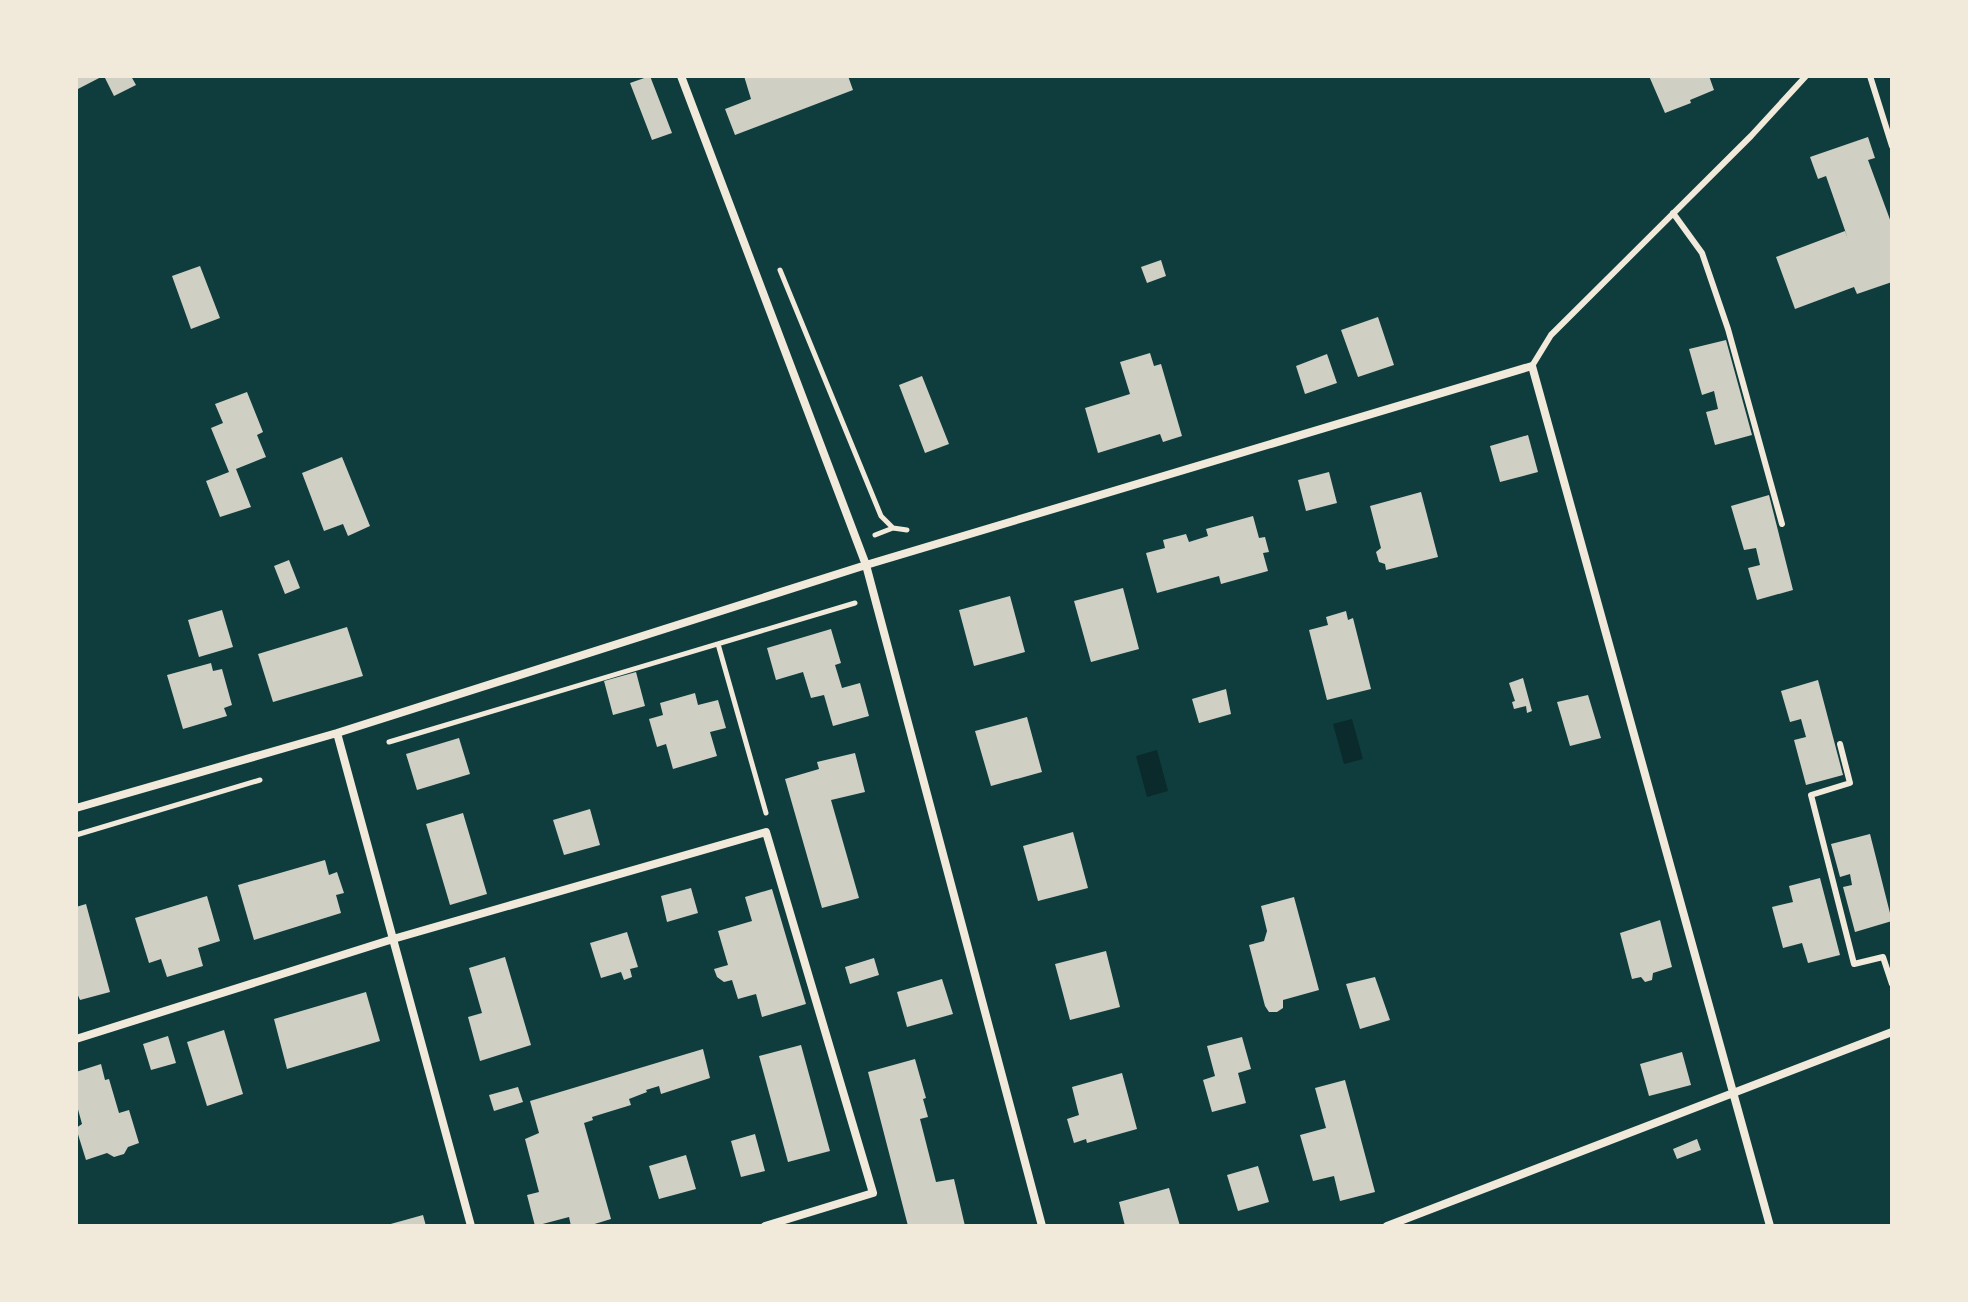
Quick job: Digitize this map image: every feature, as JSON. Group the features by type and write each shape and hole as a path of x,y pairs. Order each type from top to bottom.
{"street":[{"path":"681,76 866,565 1042,1226"},
{"path":"76,808 337,733 866,565 1532,366 1770,1226"},
{"path":"337,733 471,1226"},
{"path":"76,1039 393,939 766,832 873,1193 765,1226"},
{"path":"1387,1226 1892,1032"}],"lane":[{"path":"1532,366 1551,335 1751,136 1806,76"},
{"path":"1870,76 1892,146"},
{"path":"1673,213 1702,253 1724,316 1782,524"},
{"path":"1840,744 1850,783 1811,795 1854,964 1883,957 1892,984"}],"path":[{"path":"779,267 881,516 893,528"},
{"path":"857,541 893,528 910,530"},
{"path":"388,742 875,597"},
{"path":"718,644 769,823 766,832"},
{"path":"76,835 269,778"}],"water":[{"path":"1352,719 1363,759 1344,764 1333,724"},
{"path":"1157,750 1168,791 1147,797 1136,756"}],"building":[{"path":"76,76 103,76 76,90"},
{"path":"104,76 131,76 136,85 114,96"},
{"path":"650,76 672,133 652,140 630,83"},
{"path":"744,76 848,76 853,90 735,135 725,109 751,99"},
{"path":"1649,76 1709,76 1714,90 1665,113"},
{"path":"1868,137 1875,158 1868,160 1892,225 1892,282 1857,294 1854,287 1795,309 1776,257 1845,231 1848,239 1826,176 1818,179 1810,157"},
{"path":"1161,260 1166,276 1147,283 1141,267"},
{"path":"200,266 220,318 191,329 172,276"},
{"path":"1378,317 1394,365 1358,377 1341,330"},
{"path":"1726,340 1752,435 1715,445 1706,412 1718,409 1714,391 1702,395 1689,349"},
{"path":"1150,353 1154,366 1161,364 1182,436 1163,442 1160,434 1098,453 1085,408 1130,394 1120,362"},
{"path":"1327,354 1337,383 1305,394 1296,366"},
{"path":"922,376 949,444 925,453 899,385"},
{"path":"247,392 263,432 257,435 266,457 236,469 251,507 220,517 206,481 229,472 211,428 223,423 215,404"},
{"path":"1528,435 1538,472 1500,482 1490,446"},
{"path":"342,457 370,526 348,536 343,524 324,531 302,473"},
{"path":"1329,472 1337,503 1306,511 1298,480"},
{"path":"1421,492 1438,557 1386,570 1376,552 1381,548 1370,506"},
{"path":"1769,495 1793,590 1757,600 1748,568 1760,565 1756,548 1744,550 1731,506"},
{"path":"1253,516 1259,538 1265,537 1269,552 1263,553 1268,571 1221,584 1219,576 1157,593 1146,553 1165,548 1163,540 1186,534 1189,542 1208,536 1206,529"},
{"path":"289,560 300,588 285,594 274,566"},
{"path":"1123,588 1139,649 1091,662 1074,601"},
{"path":"1010,596 1025,652 974,666 959,610"},
{"path":"222,610 233,647 199,657 188,620"},
{"path":"1346,611 1348,620 1353,618 1371,689 1327,700 1309,630 1328,625 1326,617"},
{"path":"347,627 363,676 273,702 258,654"},
{"path":"831,629 841,663 835,665 842,688 860,683 869,716 833,726 824,695 811,698 803,672 776,680 767,648"},
{"path":"211,663 213,671 222,669 232,705 224,708 227,716 183,729 167,675"},
{"path":"636,672 645,706 613,715 604,681"},
{"path":"1523,678 1532,711 1527,713 1526,706 1514,709 1512,702 1515,701 1509,683"},
{"path":"1818,680 1843,775 1806,785 1794,740 1806,737 1801,719 1790,722 1781,691"},
{"path":"1226,689 1231,714 1199,723 1192,699"},
{"path":"695,693 698,705 718,700 726,728 710,732 717,756 673,769 666,744 657,747 649,719 663,715 660,703"},
{"path":"1588,695 1601,738 1570,746 1557,702"},
{"path":"1027,717 1042,772 991,786 975,731"},
{"path":"459,738 470,774 417,790 406,754"},
{"path":"855,753 865,792 831,800 859,898 822,908 785,779 819,769 817,762"},
{"path":"590,809 600,845 564,855 553,820"},
{"path":"463,813 487,894 450,905 426,824"},
{"path":"1073,832 1088,888 1038,901 1023,846"},
{"path":"1870,834 1892,921 1855,932 1843,887 1852,885 1850,874 1840,877 1831,844"},
{"path":"325,860 329,875 337,872 344,893 336,895 341,913 254,940 238,885"},
{"path":"1820,878 1840,955 1808,963 1802,943 1783,948 1772,907 1793,902 1789,886"},
{"path":"691,888 698,913 667,922 661,896"},
{"path":"772,889 806,1004 762,1017 756,994 738,999 732,980 724,982 717,977 714,969 728,965 718,931 752,921 745,897"},
{"path":"207,896 220,941 198,948 203,966 167,977 161,959 149,963 135,918"},
{"path":"1294,897 1319,990 1283,1000 1283,1008 1269,1012 1249,945 1264,941 1267,931 1261,906"},
{"path":"86,904 110,992 80,1000 76,991 76,907"},
{"path":"1660,920 1672,967 1653,973 1652,980 1645,982 1641,977 1632,979 1620,933"},
{"path":"627,932 638,967 630,969 632,977 624,980 621,972 601,978 590,943"},
{"path":"1106,951 1120,1007 1070,1020 1055,964"},
{"path":"505,957 531,1045 480,1061 468,1017 482,1013 469,968"},
{"path":"874,958 879,975 850,984 845,967"},
{"path":"1375,977 1390,1020 1360,1029 1346,984"},
{"path":"942,979 953,1014 907,1027 897,992"},
{"path":"366,992 380,1041 287,1069 274,1019"},
{"path":"224,1030 243,1094 207,1106 187,1042"},
{"path":"168,1036 176,1063 151,1070 143,1044"},
{"path":"1242,1037 1251,1069 1238,1073 1246,1103 1212,1112 1203,1080 1215,1076 1207,1046"},
{"path":"801,1045 830,1151 788,1162 759,1056"},
{"path":"703,1049 710,1078 661,1094 659,1086 646,1090 629,1099 631,1105 592,1117 593,1120 584,1123 611,1219 588,1226 571,1226 569,1217 535,1226 527,1195 539,1192 525,1139 539,1133 530,1101"},
{"path":"1682,1052 1691,1085 1649,1096 1640,1064"},
{"path":"915,1059 928,1117 920,1119 936,1182 954,1179 965,1226 908,1226 868,1072"},
{"path":"101,1064 119,1113 129,1110 139,1143 128,1147 124,1154 114,1157 107,1153 86,1160 76,1128 82,1124 76,1102 76,1072"},
{"path":"1122,1073 1137,1129 1087,1143 1086,1139 1074,1143 1067,1119 1079,1115 1072,1087"},
{"path":"1345,1080 1375,1192 1340,1201 1334,1176 1313,1181 1300,1135 1326,1128 1315,1088"},
{"path":"518,1087 523,1102 494,1111 489,1095"},
{"path":"755,1134 765,1171 741,1177 731,1141"},
{"path":"1697,1139 1701,1150 1677,1159 1673,1149"},
{"path":"686,1155 696,1189 659,1199 649,1166"},
{"path":"1258,1166 1269,1202 1238,1211 1227,1175"},
{"path":"1169,1188 1180,1226 1125,1226 1119,1202"},
{"path":"423,1215 426,1226 387,1226 387,1225"}]}
